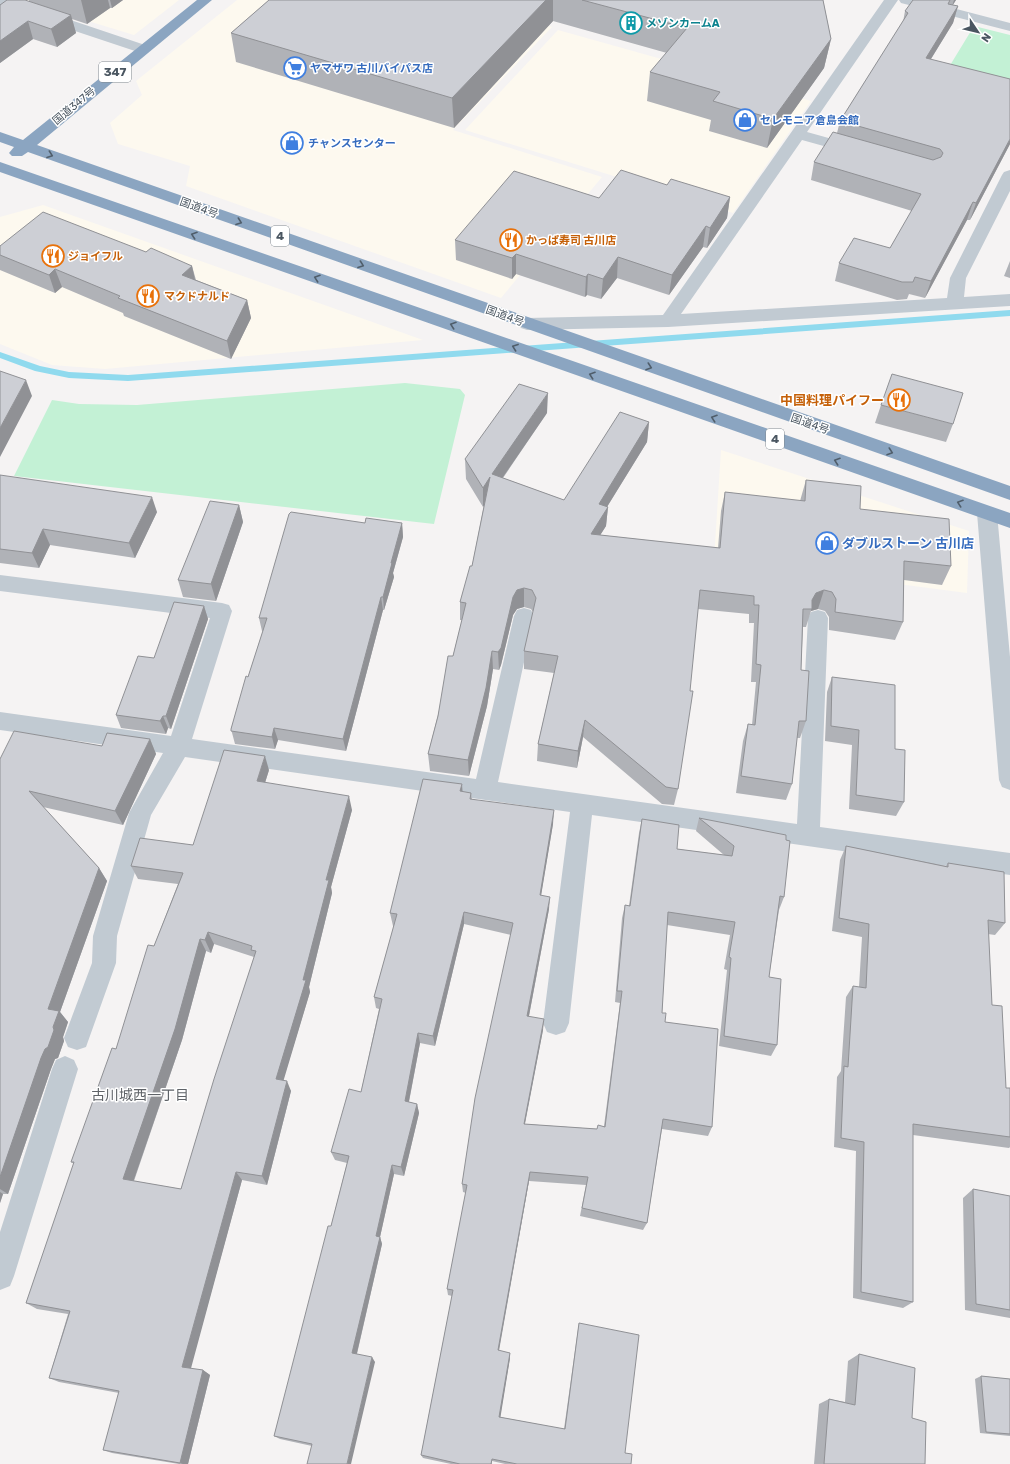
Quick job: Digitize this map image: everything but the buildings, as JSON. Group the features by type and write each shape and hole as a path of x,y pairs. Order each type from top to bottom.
{"highway":[{"name":"国道347号","path":"0,167 142,49 205,0"},
{"name":"国道4号","path":"0,137 1010,494"},
{"name":"国道4号","path":"0,167 1010,521"}],"street":[{"path":"668,321 891,0"},
{"path":"906,0 1010,27"},
{"path":"0,1 142,49"},
{"path":"798,134 867,153"},
{"path":"955,303 958,278 1010,175"},
{"path":"528,324 668,321 1010,300"},
{"path":"987,513 1010,780"},
{"path":"0,583 222,611 179,746 140,813 106,936 104,963 78,1038"},
{"path":"485,790 524,616"},
{"path":"808,836 818,618"},
{"path":"0,721 1010,864"},
{"path":"556,1023 582,804"},
{"path":"0,1276 65,1069"}],"shaded area":[{"path":"19,0 179,0 134,35"},
{"path":"237,0 457,0 552,27 453,130 602,177 501,298 186,186 190,166 118,144 110,123 142,95 136,81"},
{"name":"セレモニア倉島会館","path":"558,30 811,101 733,213 465,130"},
{"path":"43,205 423,340 105,369 52,365 0,344 0,217"},
{"path":"721,450 969,531 967,593 714,560"}],"green space":[{"path":"974,26 1010,35 1010,83 949,67"},
{"path":"405,383 460,389 465,395 434,524 14,476 52,400 79,404 137,405"}],"waterway":[{"path":"0,355 38,369 69,375 128,378 1010,313"}],"place":[{"name":"メゾンカームA","path":"631,23"},
{"name":"ヤマザワ 古川バイパス店","path":"295,68"},
{"name":"セレモニア倉島会館","path":"745,120"},
{"name":"チャンスセンター","path":"292,143"},
{"name":"かっぱ寿司 古川店","path":"511,240"},
{"name":"ジョイフル","path":"53,256"},
{"name":"マクドナルド","path":"148,296"},
{"name":"中国料理パイフー","path":"899,400"},
{"name":"ダブルストーン 古川店","path":"827,543"}],"district":[{"name":"古川城西一丁目","path":"140,1095"}]}
